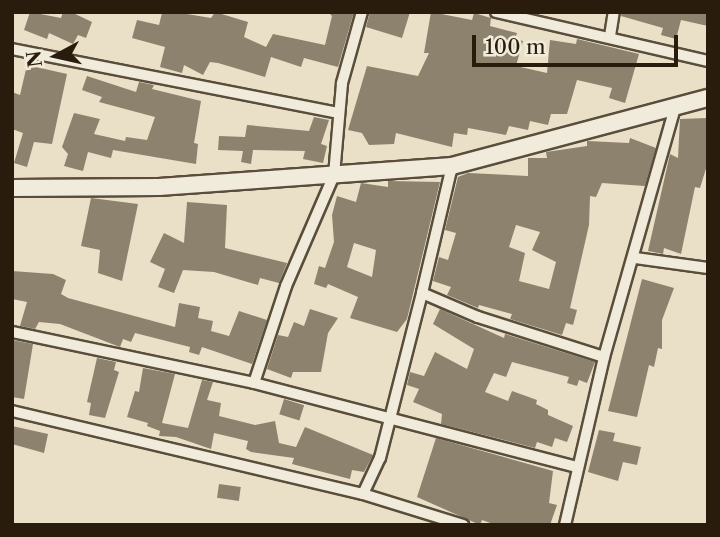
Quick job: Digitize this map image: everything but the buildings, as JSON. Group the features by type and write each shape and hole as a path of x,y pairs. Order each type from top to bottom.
{"main road":[{"path":"12,188 159,187 452,166 708,98"}],"street":[{"path":"254,383 286,286 334,175 337,113 362,12"},
{"path":"496,12 610,36 708,61"},
{"path":"610,36 614,12"},
{"path":"12,49 337,113"},
{"path":"565,525 604,357 635,258 676,105"},
{"path":"363,494 380,458 452,166"},
{"path":"635,258 708,268"},
{"path":"422,293 478,317 604,357"},
{"path":"12,332 254,383 577,467"},
{"path":"12,411 363,494 463,525"}]}
